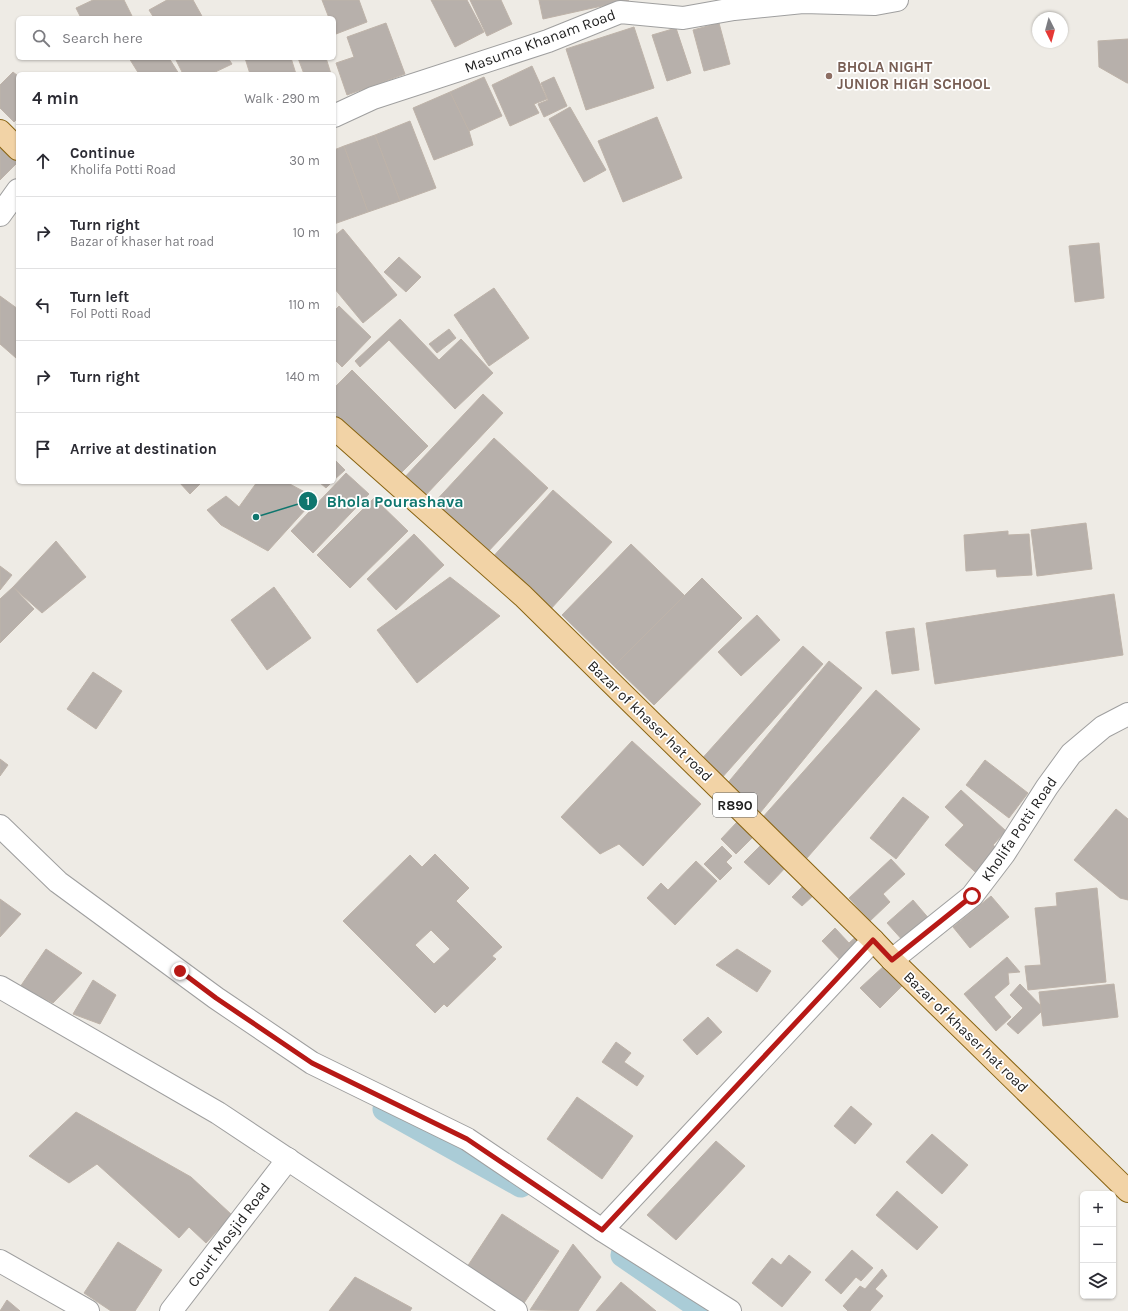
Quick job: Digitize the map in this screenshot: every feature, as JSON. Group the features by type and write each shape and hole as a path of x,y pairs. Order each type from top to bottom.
{"main road":[{"path":"0,131 16,147"},
{"name":"Bazar of khaser hat road","path":"336,430 523,596 1128,1191"}],"street":[{"name":"Masuma Khanam Road","path":"336,115 373,98 548,40 620,12 682,18 734,9 803,2 875,4 896,0"},
{"path":"0,215 16,193"},
{"name":"Kholifa Potti Road","path":"892,960 972,896 1004,854 1047,787 1071,754 1103,727 1128,714"},
{"path":"0,826 58,882 216,998 312,1063 467,1139 602,1230 730,1311"},
{"path":"602,1230 873,940"},
{"path":"0,987 218,1113 516,1311"},
{"name":"Court Mosjid Road","path":"171,1311 288,1159"},
{"path":"0,1261 88,1311"}],"building":[{"path":"93,0 124,0 132,16 80,16 76,8"},
{"path":"167,0 193,0 202,16 153,16 149,10"},
{"path":"322,0 359,0 367,22 336,34 336,16 328,16"},
{"path":"431,0 467,0 484,32 455,47"},
{"path":"470,0 501,0 512,24 487,36"},
{"path":"539,0 629,0 543,19"},
{"path":"386,23 405,74 347,95 336,63 354,57 347,37"},
{"path":"719,23 730,64 704,71 693,30"},
{"path":"634,27 654,88 586,110 566,49"},
{"path":"676,28 691,73 667,81 652,35"},
{"path":"1128,39 1127,83 1099,67 1098,41"},
{"path":"130,60 170,60 178,72 138,72"},
{"path":"176,60 229,60 232,64 215,72 182,72"},
{"path":"246,60 292,60 295,72 249,72"},
{"path":"299,60 327,60 330,72 303,72"},
{"path":"532,66 547,99 534,104 539,113 510,126 492,85"},
{"path":"13,72 16,74 16,120 14,122 0,108 0,85"},
{"path":"484,77 502,116 469,131 450,92"},
{"path":"554,77 567,106 544,117 538,104 548,100 541,83"},
{"path":"450,92 469,131 473,145 434,160 413,108"},
{"path":"570,107 606,170 584,182 549,119"},
{"path":"657,117 682,178 623,202 598,141"},
{"path":"410,121 436,188 400,201 375,135"},
{"path":"375,135 400,201 368,212 344,146"},
{"path":"0,142 16,157 16,164 0,180"},
{"path":"344,146 368,212 336,223 336,149"},
{"path":"343,229 397,295 363,323 336,290 336,234"},
{"path":"1099,243 1104,298 1075,302 1069,246"},
{"path":"399,257 421,277 406,292 384,272"},
{"path":"494,288 529,338 489,366 454,315"},
{"path":"0,296 16,308 16,358 0,344"},
{"path":"339,306 371,337 342,367 336,361 336,309"},
{"path":"400,319 439,360 461,339 493,373 455,409 389,340 360,367 355,361"},
{"path":"449,329 456,338 437,353 429,344"},
{"path":"352,370 428,446 396,478 336,418 336,386"},
{"path":"483,394 503,413 423,498 403,479"},
{"path":"494,438 548,488 485,555 432,505"},
{"path":"336,461 345,470 336,478"},
{"path":"346,473 369,494 313,553 291,531"},
{"path":"181,484 200,484 190,494"},
{"path":"256,484 290,484 316,498 268,551 221,525 207,510 226,496 239,507"},
{"path":"321,484 330,484 326,488"},
{"path":"553,490 612,542 549,611 491,559"},
{"path":"374,498 408,531 350,588 317,555"},
{"path":"1086,523 1092,569 1037,576 1031,530"},
{"path":"1008,531 1008,535 1029,534 1032,575 997,577 996,569 966,571 964,535"},
{"path":"414,534 444,565 396,610 367,579"},
{"path":"56,541 86,577 42,613 13,587"},
{"path":"631,544 685,596 614,666 562,615"},
{"path":"0,566 12,575 0,590"},
{"path":"450,577 500,616 417,683 377,630"},
{"path":"702,578 742,618 654,705 614,666"},
{"path":"13,587 34,609 0,643 0,599"},
{"path":"274,587 311,638 267,670 231,620"},
{"path":"1114,594 1123,655 935,684 926,623"},
{"path":"757,615 780,640 741,676 718,652"},
{"path":"914,628 919,670 892,674 886,632"},
{"path":"803,646 823,664 720,780 699,762"},
{"path":"829,661 862,688 760,813 726,785"},
{"path":"93,672 122,691 96,729 67,709"},
{"path":"876,690 920,729 807,858 762,818"},
{"path":"632,741 701,804 643,866 619,844 600,854 561,817"},
{"path":"0,759 8,765 0,776"},
{"path":"985,760 1028,793 1009,818 966,785"},
{"path":"961,790 1006,831 993,845 1004,854 982,878 945,845 964,825 945,807"},
{"path":"903,797 929,817 896,859 870,838"},
{"path":"1116,809 1128,819 1128,900 1120,898 1074,860"},
{"path":"737,822 753,837 736,854 721,839"},
{"path":"763,843 787,866 769,885 744,862"},
{"path":"722,846 732,856 726,862 732,868 720,880 704,864"},
{"path":"435,854 469,888 456,901 502,947 492,956 496,959 447,1007 444,1004 435,1013 343,921 410,855 422,867","holes":["431,930 450,949 434,964 415,945"]},
{"path":"891,859 905,874 883,894 890,902 870,921 849,898"},
{"path":"696,861 717,881 675,925 647,898 661,883 668,890"},
{"path":"805,884 815,894 802,906 792,897"},
{"path":"1097,888 1106,982 1028,990 1025,966 1041,965 1035,908 1057,906 1056,893"},
{"path":"991,896 1009,917 970,948 953,927"},
{"path":"0,899 21,914 0,937"},
{"path":"913,900 931,921 905,943 887,923"},
{"path":"835,928 849,943 860,933 869,942 845,965 822,941"},
{"path":"46,949 82,973 53,1003 20,987"},
{"path":"737,949 771,971 757,992 716,965"},
{"path":"1007,957 1020,972 1008,973 1009,984 994,997 1011,1017 996,1031 964,994"},
{"path":"885,965 904,984 880,1008 860,988"},
{"path":"93,980 116,995 100,1024 73,1014"},
{"path":"1020,984 1044,1009 1018,1034 1007,1024 1023,1008 1010,995"},
{"path":"1114,984 1118,1017 1043,1026 1039,992"},
{"path":"708,1017 722,1032 697,1055 683,1040"},
{"path":"616,1042 631,1053 624,1062 644,1076 637,1086 602,1062"},
{"path":"577,1097 633,1136 602,1179 547,1139"},
{"path":"851,1106 872,1124 855,1144 834,1126"},
{"path":"76,1112 191,1177 232,1215 206,1243 189,1227 179,1238 97,1164 69,1183 29,1156"},
{"path":"932,1134 968,1165 942,1194 906,1162"},
{"path":"716,1141 745,1166 676,1240 647,1215"},
{"path":"897,1191 938,1227 917,1250 876,1215"},
{"path":"502,1214 559,1251 522,1306 465,1270"},
{"path":"118,1242 162,1270 135,1311 111,1311 84,1293"},
{"path":"573,1244 601,1277 578,1311 530,1310"},
{"path":"852,1250 873,1268 861,1281 856,1277 841,1294 825,1280"},
{"path":"789,1255 811,1272 782,1307 752,1283 772,1258 781,1265"},
{"path":"882,1269 887,1276 875,1289 883,1296 870,1311 848,1311 843,1306 860,1286 865,1289"},
{"path":"355,1277 412,1308 410,1311 329,1311"},
{"path":"621,1282 656,1311 596,1311"},
{"path":"7,1300 20,1311 0,1311"}],"waterway":[{"path":"385,1109 521,1185"},
{"path":"623,1255 705,1311"}],"place":[{"name":"BHOLA NIGHT JUNIOR HIGH SCHOOL","path":"829,76"},
{"name":"Bhola Pourashava","path":"256,517"}],"route":[{"path":"180,971 216,998 312,1063 467,1139 602,1230 873,940 892,960 972,896"}]}
